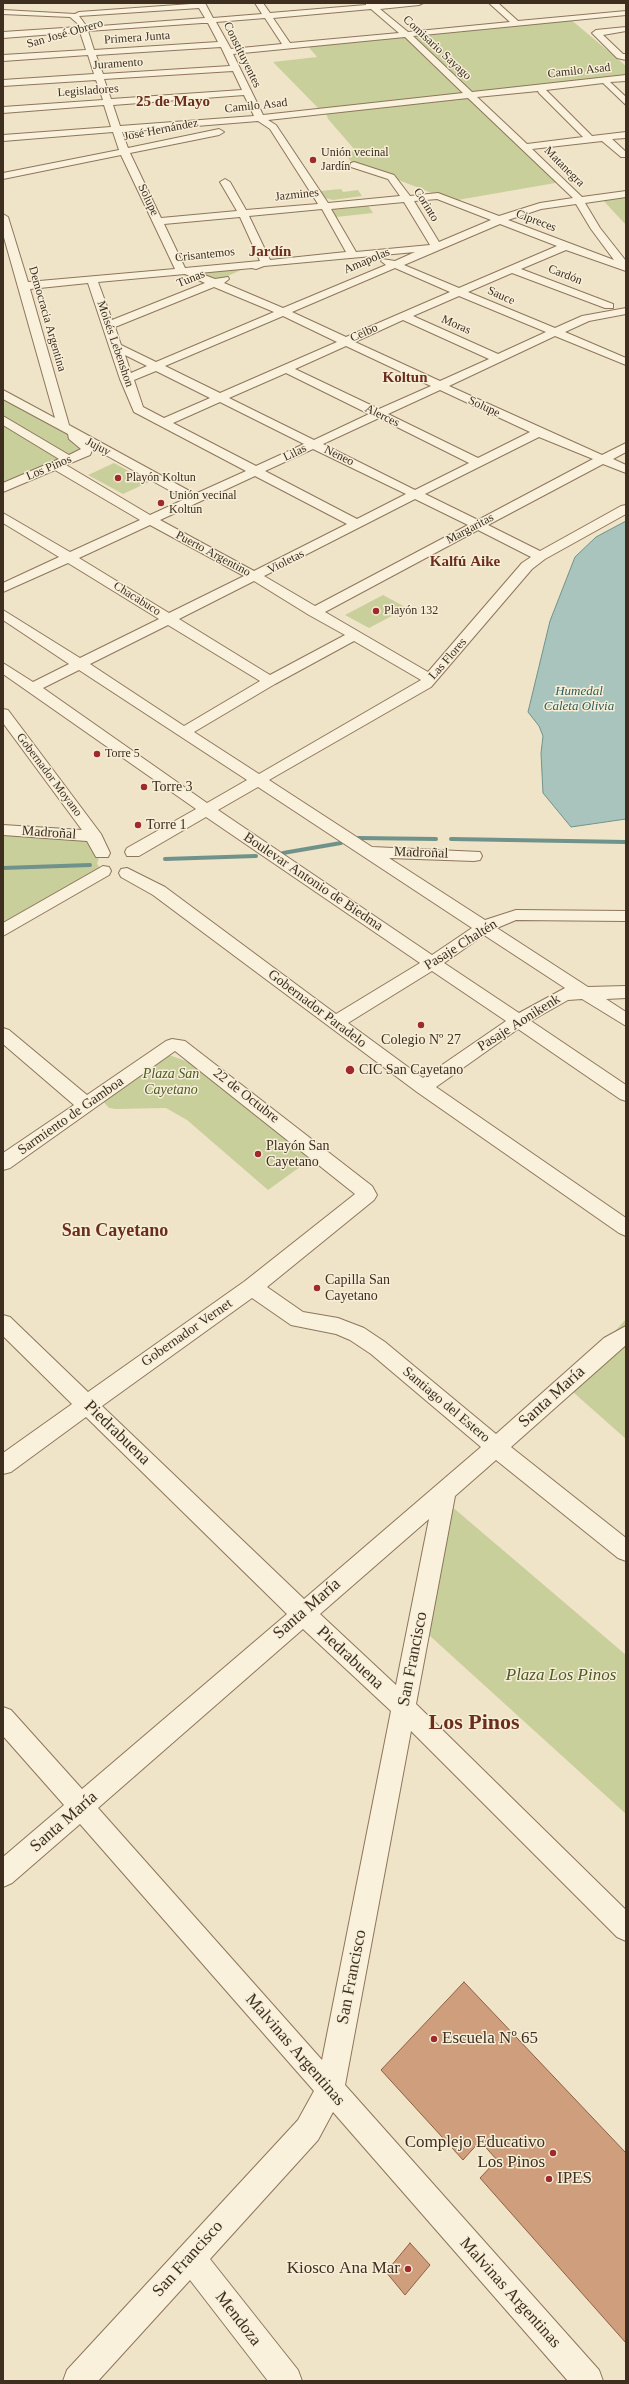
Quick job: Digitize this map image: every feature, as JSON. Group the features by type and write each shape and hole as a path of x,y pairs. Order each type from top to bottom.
{"street":[{"path":"259,3 266,16 287,46"},
{"path":"312,3 323,14"},
{"path":"3,34 84,30 266,16 323,14 370,5 419,3"},
{"path":"493,3 515,22"},
{"path":"3,12 76,11 121,7 202,4"},
{"name":"Constituyentes","path":"202,4 212,20 246,92 264,121"},
{"name":"Comisario Sayago","path":"370,5 406,34 473,97"},
{"path":"76,11 84,30"},
{"name":"Primera Junta","path":"3,58 287,46 343,37 406,34 515,22 626,13"},
{"name":"San José Obrero","path":"3,65 134,26"},
{"path":"625,57 620,56 596,33 626,29"},
{"name":"Solupe","path":"84,30 81,43 93,53 107,102 124,151 181,270 195,273 216,282 439,387 626,470"},
{"name":"Juramento","path":"3,83 235,68"},
{"name":"Camilo Asad","path":"473,97 626,78"},
{"name":"Camilo Asad","path":"3,138 116,129 264,121 325,111 626,82"},
{"path":"607,84 626,102"},
{"path":"542,91 590,139"},
{"name":"Legisladores","path":"3,110 246,92"},
{"name":"Matanegra","path":"473,97 578,200 624,265"},
{"path":"264,121 273,127 324,205 352,254"},
{"name":"José Hernández","path":"3,176 264,121"},
{"path":"525,147 626,135"},
{"path":"605,138 624,156"},
{"name":"Corinto","path":"354,166 391,177 406,197 437,247"},
{"path":"225,182 243,213 266,262"},
{"name":"Amapolas","path":"126,379 280,311 530,208 626,194"},
{"name":"Jazmines","path":"158,221 406,197 438,196"},
{"name":"Cipreces","path":"438,196 566,246 624,265"},
{"name":"Democracia Argentina","path":"3,217 64,428"},
{"name":"Ceibo","path":"163,423 403,316 566,246"},
{"name":"Crisantemos","path":"24,286 437,247"},
{"name":"Sauce","path":"366,253 553,333 626,362"},
{"name":"Tunas","path":"108,326 266,262"},
{"path":"4,268 17,263"},
{"name":"Cardón","path":"512,269 609,306"},
{"name":"Moisés Lebenshon","path":"92,279 126,379 138,408 163,423"},
{"name":"Lilas","path":"3,588 439,387 609,306 623,306"},
{"name":"Lilas","path":"586,318 623,306"},
{"name":"Moras","path":"403,316 499,359"},
{"name":"Neneo","path":"115,346 479,524 540,556"},
{"name":"Alerces","path":"285,368 479,463"},
{"name":"Jujuy","path":"3,394 195,499"},
{"path":"3,420 69,460"},
{"path":"163,423 358,525"},
{"name":"Los Pinos","path":"3,488 86,452 87,448 64,428"},
{"name":"Violetas","path":"32,688 168,618 256,577 539,432"},
{"name":"Margaritas","path":"314,612 626,447"},
{"name":"Puerto Argentino","path":"56,465 150,520 256,577 353,636 431,680"},
{"name":"Las Flores","path":"133,852 207,810 257,779 431,680 527,566 540,556 626,509"},
{"name":"Chacabuco","path":"3,517 270,681"},
{"path":"3,614 368,852 486,927 626,1020"},
{"path":"184,732 270,681 353,636"},
{"name":"Boulevar Antonio de Biedma","path":"3,667 207,810 626,1094"},
{"name":"Gobernador Moyano","path":"3,713 95,838"},
{"name":"Madroñal","path":"3,830 89,836 95,838"},
{"path":"95,838 102,853"},
{"path":"118,848 133,852 138,861 137,866 127,873 114,875 103,871 97,864 102,853 118,848"},
{"name":"Madroñal","path":"368,852 474,856"},
{"path":"3,930 103,871"},
{"name":"Gobernador Paradelo","path":"127,873 159,891 335,1023 626,1228"},
{"name":"Pasaje Chaltén","path":"335,1023 432,963 486,927 502,919 528,914 626,916"},
{"name":"Pasaje Aonikenk","path":"424,1087 518,1021 564,994 583,992 626,992"},
{"path":"3,1034 86,1105"},
{"name":"Sarmiento de Gamboa","path":"3,1162 172,1045 179,1045"},
{"name":"22 de Octubre","path":"179,1045 290,1130 365,1191 367,1195"},
{"name":"Gobernador Vernet","path":"3,1465 252,1287 367,1195"},
{"name":"Santiago del Estero","path":"252,1287 298,1319 338,1326 368,1341 496,1447 626,1550"},
{"name":"Santa María","path":"3,1874 82,1807 302,1613 496,1447 619,1339 614,1332 626,1319"},
{"name":"Piedrabuena","path":"3,1323 302,1613 404,1708 626,1928"},
{"name":"San Francisco","path":"80,2379 190,2257 308,2130 330,2090 445,1491"},
{"name":"Malvinas Argentinas","path":"3,1718 588,2381"},
{"name":"Mendoza","path":"190,2257 287,2381"}],"green space":[{"path":"569,18 626,66 626,78 472,95 561,182 452,201 391,177 354,165 344,153 355,150 328,119 325,111 319,109 273,62 317,57 306,44"},
{"path":"341,189 343,192 358,190 362,196 333,200 325,198 320,191"},
{"path":"626,194 626,225 600,197"},
{"path":"366,202 373,213 336,217 331,208"},
{"path":"252,265 219,280 193,271"},
{"path":"3,394 64,428 87,448 3,488"},
{"name":"Playón Koltun","path":"114,463 149,482 123,494 88,475"},
{"name":"Playón 132","path":"383,595 407,608 369,628 345,615"},
{"path":"3,830 89,836 99,857 97,864 103,871 3,930"},
{"name":"Plaza San Cayetano","path":"169,1055 191,1063 311,1159 268,1190 187,1120 166,1108 116,1109 109,1108 101,1099"},
{"path":"626,1319 626,1439 565,1385 611,1344 615,1331"},
{"name":"Plaza Los Pinos","path":"443,1499 626,1655 626,1814 419,1626"}],"water":[{"name":"Humedal Caleta Olivia","path":"626,521 626,819 571,827 543,793 541,753 543,736 539,726 528,712 550,621 575,557 596,537"}],"building":[{"name":"Complejo Educativo Los Pinos","path":"464,1982 626,2153 626,2343 480,2178 497,2160 480,2141 463,2160 381,2070"},
{"name":"Kiosco Ana Mar","path":"410,2243 430,2265 405,2295 386,2272"}],"waterway":[{"path":"358,838 436,839"},
{"path":"451,839 626,842"},
{"path":"283,853 341,843"},
{"path":"165,859 256,856"},
{"path":"3,868 90,865"}],"place":[{"name":"Unión vecinal Jardín","path":"313,160"},
{"name":"Playón Koltun","path":"118,478"},
{"name":"Unión vecinal Koltun","path":"161,503"},
{"name":"Playón 132","path":"376,611"},
{"name":"Torre 5","path":"97,754"},
{"name":"Torre 3","path":"144,787"},
{"name":"Torre 1","path":"138,825"},
{"name":"Colegio Nº 27","path":"421,1025"},
{"name":"CIC San Cayetano","path":"350,1070"},
{"name":"Playón San Cayetano","path":"258,1154"},
{"name":"Capilla San Cayetano","path":"317,1288"},
{"name":"Escuela Nº 65","path":"434,2039"},
{"name":"Complejo Educativo Los Pinos","path":"553,2153"},
{"name":"IPES","path":"549,2179"},
{"name":"Kiosco Ana Mar","path":"408,2269"}],"district":[{"name":"25 de Mayo","path":"173,102"},
{"name":"Jardín","path":"270,252"},
{"name":"Koltun","path":"405,378"},
{"name":"Kalfú Aike","path":"465,562"},
{"name":"San Cayetano","path":"115,1231"},
{"name":"Los Pinos","path":"474,1723"}]}
